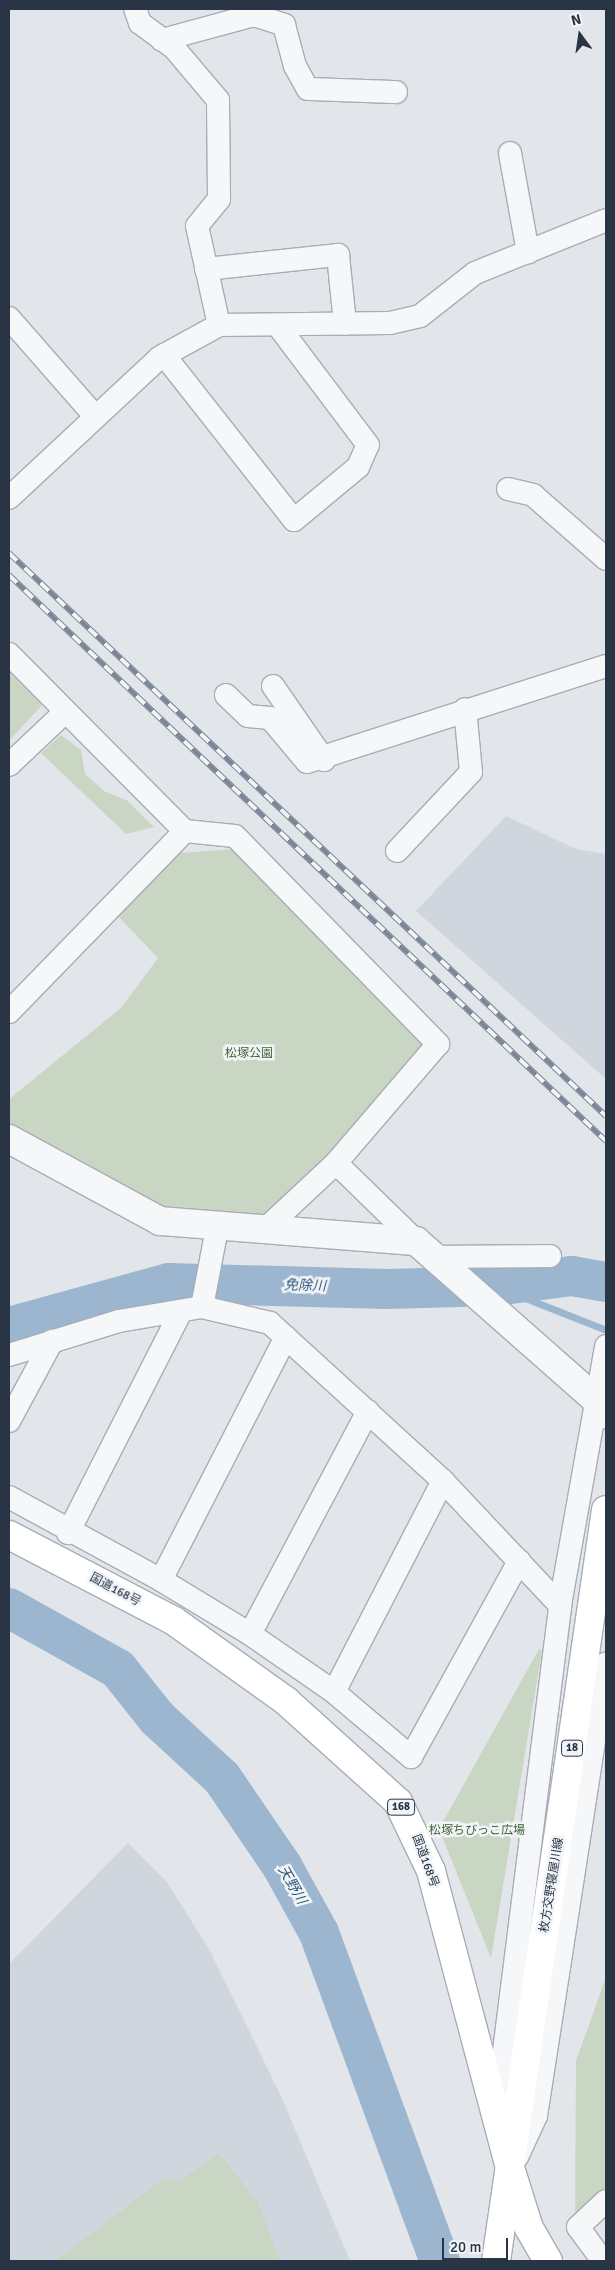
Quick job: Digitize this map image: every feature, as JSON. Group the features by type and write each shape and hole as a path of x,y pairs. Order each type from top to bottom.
{"main road":[{"name":"枚方交野寝屋川線","path":"496,2261 606,1510"},
{"name":"国道168号","path":"9,1535 174,1621 286,1701 398,1802 431,1871 510,2172 529,2228 548,2261"}],"street":[{"path":"135,9 140,23 174,48 218,100 219,200 197,226 219,325"},
{"path":"162,40 254,15 284,25 295,66 308,89 396,92"},
{"path":"510,154 528,252"},
{"path":"9,498 94,415 164,355 219,325 279,328 345,324 420,316 475,273 606,220"},
{"path":"206,269 338,255 345,324"},
{"path":"9,318 94,415"},
{"path":"164,355 294,520 358,467 368,445 279,328"},
{"path":"508,489 533,495 566,514 584,551 606,559"},
{"path":"9,654 64,713 184,831 235,836 438,1044 336,1163 263,1231"},
{"path":"226,695 248,716 270,718 307,762 324,760 465,709 606,666"},
{"path":"273,686 324,760"},
{"path":"397,852 471,772 465,709"},
{"path":"11,758 64,713"},
{"path":"9,1012 184,831"},
{"path":"9,1139 146,1218 217,1228 263,1231 432,1255 550,1256"},
{"path":"336,1163 432,1255 601,1407"},
{"path":"68,1533 191,1309 212,1256 217,1228"},
{"path":"9,1355 119,1321 191,1309 270,1323 443,1481 560,1605"},
{"path":"161,1580 286,1337"},
{"path":"9,1421 52,1341"},
{"path":"510,2172 502,2059 560,1605 601,1407 606,1346"},
{"path":"250,1634 368,1411"},
{"path":"334,1692 443,1481"},
{"path":"9,1497 68,1533 161,1580 250,1634 334,1692 411,1757 519,1562"},
{"path":"510,2172 536,2116 601,1747 606,1663"},
{"path":"604,2261 578,2227 606,2200"}],"shaded area":[{"path":"506,816 576,849 606,854 606,1079 416,911"},
{"path":"128,1843 167,1882 209,1949 282,2098 350,2261 9,2261 9,1964"}],"green space":[{"path":"9,672 42,705 9,741"},
{"path":"61,735 81,750 85,774 104,791 128,801 154,827 126,834 41,753"},
{"name":"松塚公園","path":"235,849 426,1049 325,1163 262,1222 139,1204 9,1128 9,1099 121,1008 158,958 117,915 180,853"},
{"name":"松塚ちびっこ広場","path":"539,1649 542,1651 491,1958 439,1829"},
{"path":"606,1977 606,2189 575,2219 576,2061"},
{"path":"219,2153 258,2202 280,2261 55,2261 164,2178 180,2180"}],"water":[{"path":"9,1598 38,1618 114,1652 149,1687 129,1715 122,1688 107,1668 9,1618"}],"waterway":[{"name":"免除川","path":"9,1327 169,1283 387,1289 495,1286 572,1276 606,1282"},
{"path":"495,1286 606,1330"},
{"name":"天野川","path":"9,1608 118,1669 157,1718 222,1778 282,1866 319,1933 440,2261"}],"railway":[{"path":"9,553 606,1116"},
{"path":"9,575 606,1141"}]}
